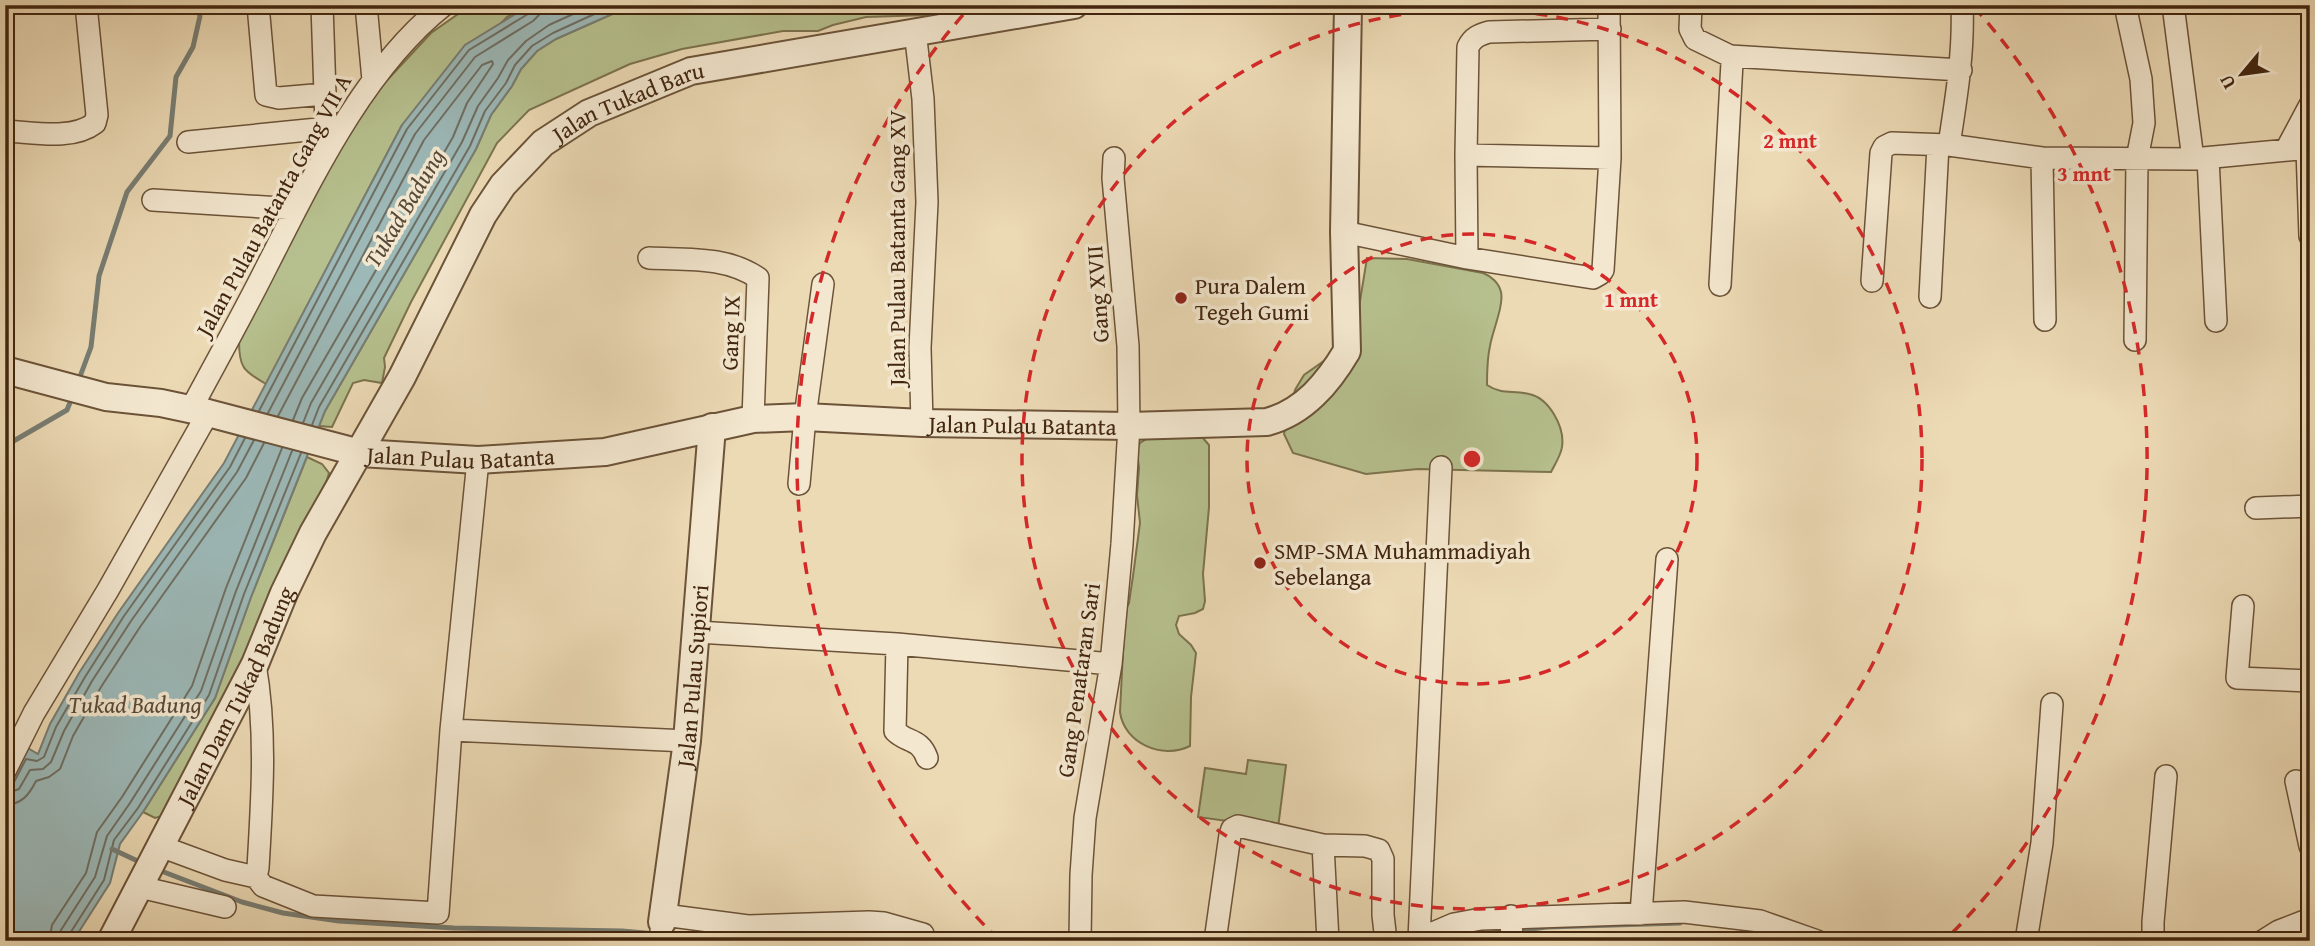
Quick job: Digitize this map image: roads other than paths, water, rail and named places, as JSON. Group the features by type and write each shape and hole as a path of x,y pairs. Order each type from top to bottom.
{"street":[{"path":"5,131 80,131 94,124 97,115 86,5"},
{"path":"258,5 266,95 279,99 326,94"},
{"path":"188,142 335,127 326,94 322,5"},
{"path":"366,5 373,80"},
{"name":"Jalan Pulau Batanta Gang VII A","path":"6,769 34,713 108,590 199,411 242,316 335,127 410,35 444,5"},
{"name":"Jalan Tukad Baru","path":"360,453 402,377 483,215 503,185 543,143 589,113 691,71 1074,5"},
{"name":"Jalan Pulau Batanta","path":"199,411 360,453 478,460 605,452 754,419 805,416 922,423 1129,426 1267,422 1284,418 1302,407 1337,368 1347,351 1344,232 1348,5"},
{"path":"1344,232 1467,258 1593,278 1600,275 1603,270 1610,158 1609,5"},
{"path":"1691,5 1690,29 1695,39 1730,57 1961,70"},
{"path":"1930,297 1944,145 1961,70 1962,5"},
{"path":"2125,5 2141,79 2144,123 2137,159 2135,340"},
{"path":"2173,5 2200,158 2217,321"},
{"path":"1467,258 1468,47 1476,36 1489,32 1610,29"},
{"name":"Jalan Pulau Batanta Gang XV","path":"915,31 923,99 928,202 920,348 922,423"},
{"path":"1720,285 1732,67 1730,57"},
{"path":"2286,150 2310,105"},
{"path":"1872,281 1882,149 1892,143 1944,145 2042,158 2200,158 2309,149 2310,236"},
{"path":"1466,155 1610,158"},
{"name":"Gang XVII","path":"1114,158 1113,178 1128,346 1129,426"},
{"path":"2042,158 2045,320"},
{"path":"153,200 296,209"},
{"name":"Gang IX","path":"649,258 720,261 744,269 758,278 754,419"},
{"path":"799,484 805,416 823,284"},
{"path":"5,370 106,397 199,411"},
{"name":"Gang Penataran Sari","path":"1080,941 1085,818 1111,664 1129,426"},
{"name":"Jalan Pulau Supiori","path":"662,926 687,741 712,427"},
{"name":"Jalan Dam Tukad Badung","path":"111,941 255,664 299,560 360,453"},
{"path":"149,869 225,870 256,877 263,886 313,906 438,913 451,730 478,460"},
{"path":"1441,467 1418,940 1454,924 1511,928 1590,916 1684,912 1760,921 1817,941"},
{"path":"2256,508 2310,506"},
{"path":"1642,914 1667,559"},
{"path":"2243,606 2237,678 2310,681"},
{"path":"697,632 897,644 1111,664"},
{"path":"897,644 895,731 917,743 927,758"},
{"path":"255,664 262,737 262,807 256,877"},
{"path":"2026,941 2042,843 2052,704"},
{"path":"451,730 687,741"},
{"path":"2153,941 2166,776"},
{"path":"2296,781 2310,846"},
{"path":"1215,941 1230,835 1232,829 1238,826 1324,845 1365,846 1380,850 1383,859 1386,941"},
{"path":"1324,845 1328,941"},
{"path":"149,869 225,907"},
{"path":"2263,941 2278,931 2310,919"},
{"path":"662,926 869,922 884,923 923,934"}],"water":[{"name":"Tukad Badung","path":"530,5 640,5 619,11 556,39 537,51 521,69 491,115 476,149 325,411 251,597 215,698 120,844 110,883 73,941 5,941 5,799 7,780 24,746 38,754 50,724 79,673 224,463 402,125 465,45"}],"waterway":[{"path":"78,382 91,347 99,276 127,192 170,136 176,77 193,47 200,16 196,5"},
{"path":"5,446 67,410 73,395"},
{"path":"112,849 144,864"},
{"path":"156,869 242,902 283,913 339,921 454,928 656,934"},
{"path":"1515,931 1547,927 1680,923"},
{"path":"851,932 879,941"},
{"path":"1447,941 1460,935 1505,932"},
{"path":"666,935 701,938 764,936"}],"place":[{"name":"Pura Dalem Tegeh Gumi","path":"1181,298"},
{"name":"SMP-SMA Muhammadiyah Sebelanga","path":"1260,563"}]}
